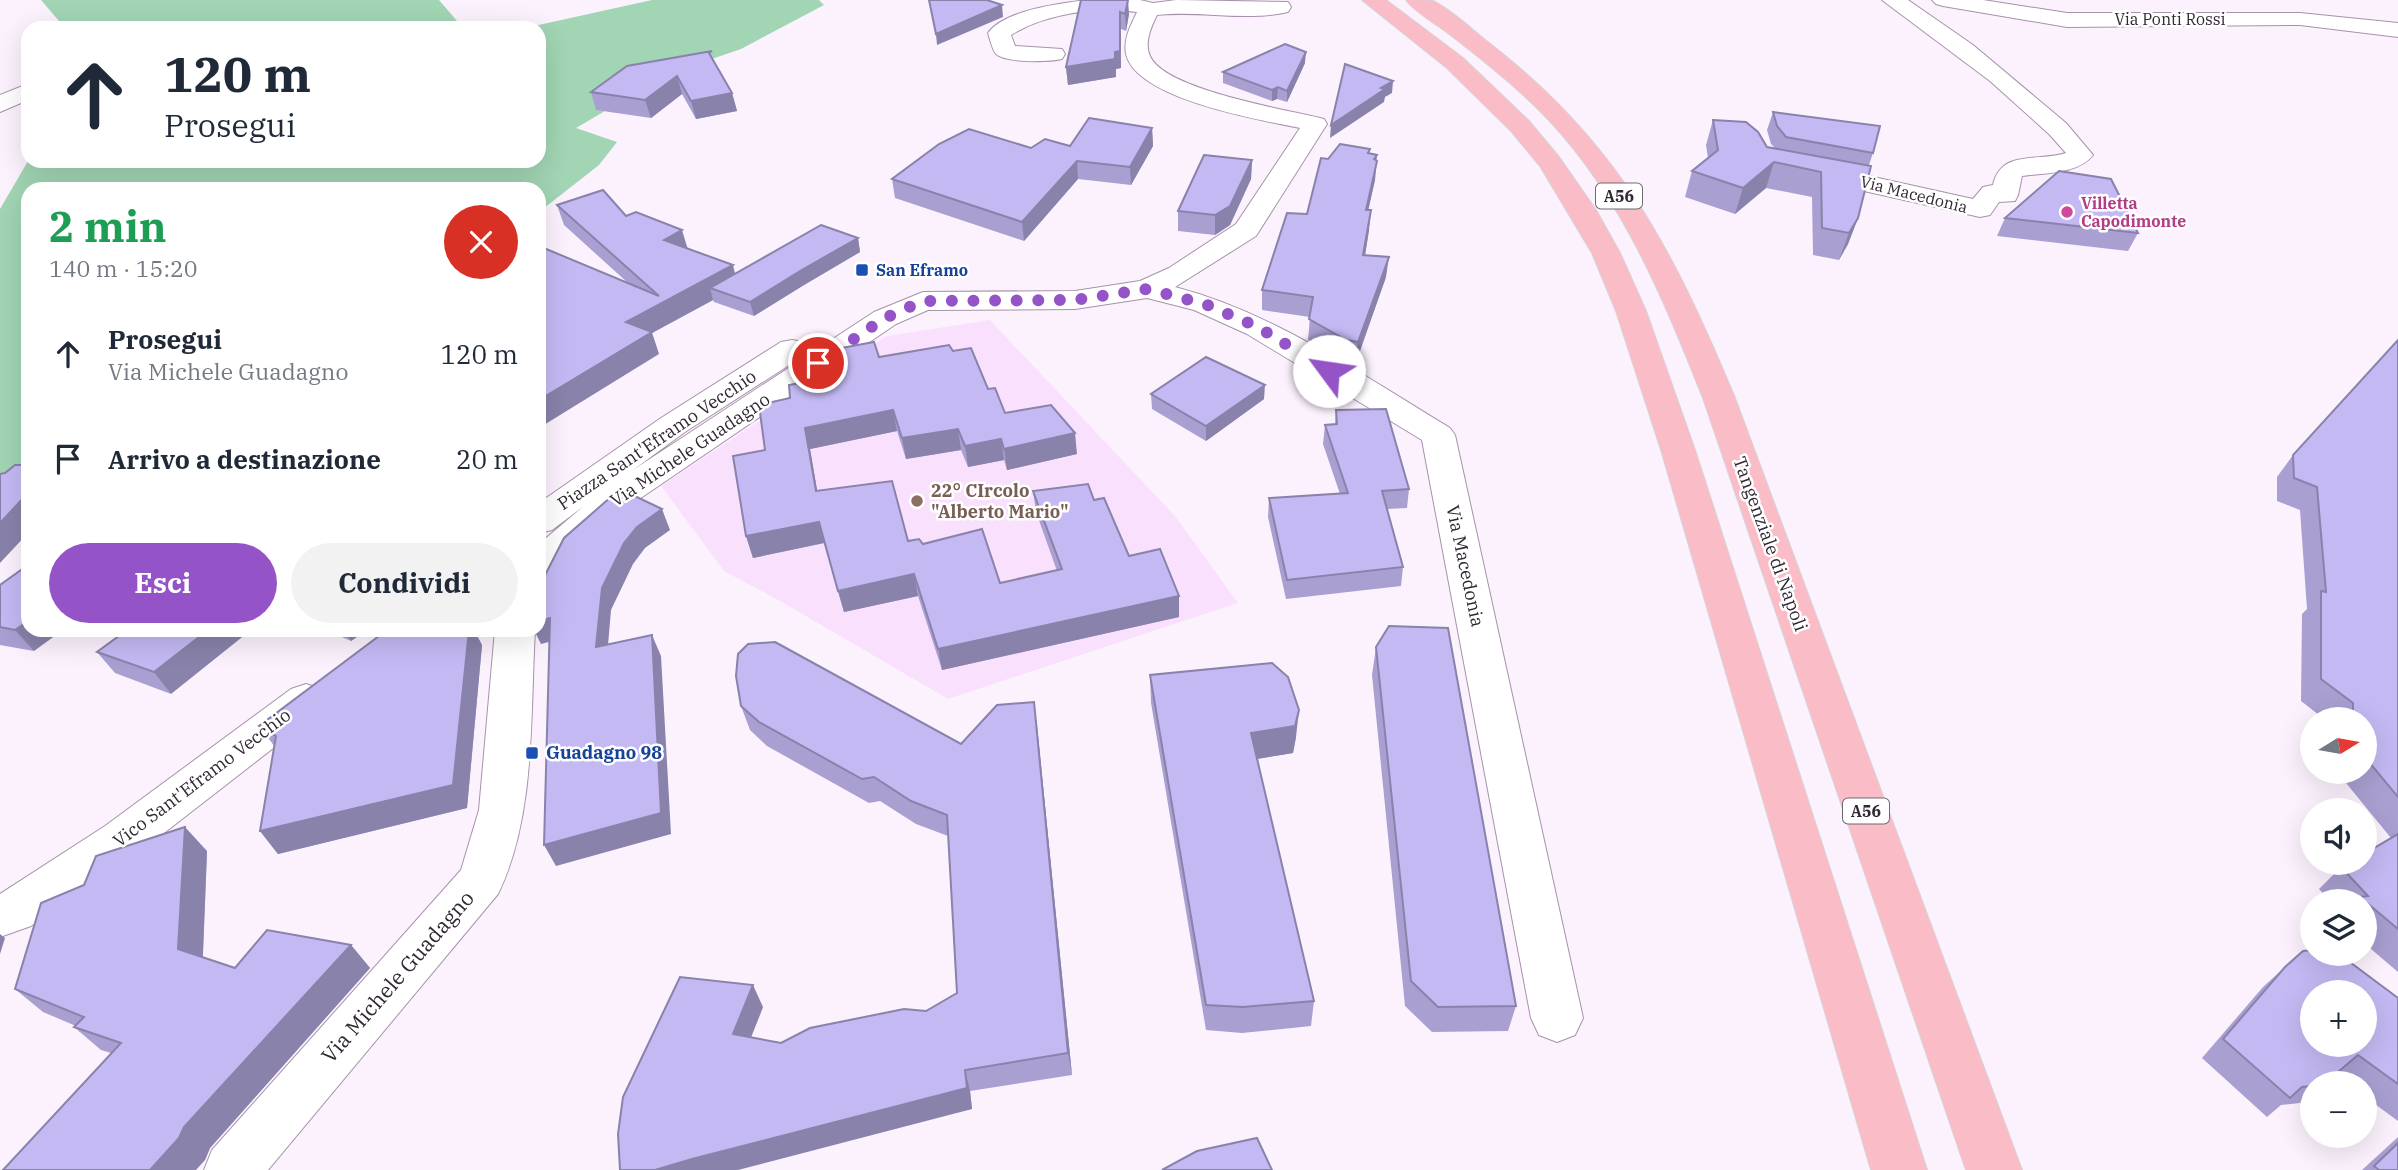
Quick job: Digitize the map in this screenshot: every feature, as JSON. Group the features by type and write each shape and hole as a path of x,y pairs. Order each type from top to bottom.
{"highway":[{"name":"A56","path":"1373,0 1482,87 1550,162 1582,210 1611,265 1631,312 1679,453 1899,1170"},
{"name":"Tangenziale di Napoli","path":"1417,0 1489,53 1558,116 1606,177 1652,247 1684,310 1994,1170"}],"street":[{"name":"Via Macedonia","path":"1787,167 1873,183 1980,209 1993,193 2005,195 2009,173 2014,169 2070,161 2080,155 2069,139 2000,77 1941,30 1894,0"},
{"name":"Via Ponti Rossi","path":"1943,0 2067,20 2300,19 2398,30"},
{"path":"1055,54 1011,53 1005,50 999,33 1009,25 1045,12 1135,5 1149,10 1180,6 1242,10 1280,7"},
{"name":"Via Macedonia","path":"885,318 923,301 1075,300 1147,289 1179,274 1246,230 1315,124 1249,111 1153,77 1139,60 1136,36 1149,10"},
{"path":"0,105 21,94"},
{"name":"Via Macedonia","path":"1147,289 1205,304 1258,327 1438,435 1557,1018"},
{"name":"Piazza Sant'Eframo Vecchio","path":"546,516 673,425 844,315 865,308 885,318"},
{"name":"Via Michele Guadagno","path":"546,560 616,498 885,318"},
{"name":"Via Michele Guadagno","path":"232,1170 481,880 502,810 514,637"},
{"name":"Vico Sant'Eframo Vecchio","path":"0,916 15,911 121,840 332,680"}],"shaded area":[{"name":"22° CIrcolo \"Alberto Mario\"","path":"990,320 1175,516 1238,603 948,699 724,571 661,486 887,336"}],"green space":[{"path":"41,0 439,0 457,21 59,21"},
{"path":"652,0 819,0 824,5 741,49 668,74 576,128 617,142 599,165 546,207 546,182 21,182 21,480 0,483 0,209 24,168 546,168 546,23"}],"building":[{"path":"929,0 987,0 1002,5 936,34"},
{"path":"1081,0 1128,0 1125,14 1120,12 1120,51 1115,52 1115,59 1066,67"},
{"path":"1285,44 1306,52 1287,91 1278,87 1272,90 1223,72"},
{"path":"712,51 709,53 732,93 691,101 677,76 645,100 591,92 627,66"},
{"path":"1345,64 1393,81 1331,125"},
{"path":"1773,112 1880,126 1873,153 1786,137 1777,126"},
{"path":"1089,118 1152,128 1130,167 1077,161 1022,222 892,179 939,144 969,129 1031,148 1045,139 1070,146"},
{"path":"1713,120 1746,122 1758,132 1767,147 1871,166 1858,218 1849,233 1822,228 1821,172 1774,162 1743,188 1692,171 1718,150"},
{"path":"1340,144 1370,149 1368,153 1377,155 1374,159 1377,161 1366,210 1371,210 1363,255 1389,257 1358,342 1346,340 1309,319 1313,297 1262,290 1287,213 1307,214 1321,158 1328,159"},
{"path":"1204,155 1252,160 1230,206 1215,215 1178,211"},
{"path":"2059,171 2111,179 2138,233 2005,218"},
{"path":"603,190 626,216 636,212 682,230 664,240 733,265 626,322 652,332 546,396 546,249 659,296 557,205"},
{"path":"821,225 858,238 750,302 710,288"},
{"path":"2398,340 2398,797 2377,772 2377,707 2353,707 2353,703 2321,679 2321,591 2326,592 2317,487 2294,478 2293,455"},
{"path":"874,342 879,357 949,345 953,351 971,348 988,389 995,388 1005,413 1051,405 1075,433 1004,449 1001,439 965,446 958,429 902,438 893,410 805,428 816,491 892,481 908,541 919,539 923,544 982,529 1000,583 1062,569 1033,491 1088,484 1094,500 1104,498 1129,556 1160,549 1179,596 938,649 914,574 838,591 819,522 746,536 733,456 765,450 759,405 790,398 789,385 815,380 811,367 838,362 836,349"},
{"path":"1206,357 1265,385 1206,426 1151,394"},
{"path":"1386,409 1409,489 1382,491 1403,567 1287,580 1269,498 1348,493 1325,425 1337,424 1336,410"},
{"path":"15,465 21,465 21,500 0,523 0,474"},
{"path":"620,489 662,509 637,527 624,543 602,588 596,647 652,635 661,813 544,845 550,618 546,619 546,573 564,538"},
{"path":"21,570 21,626 15,630 0,627 0,585"},
{"path":"1389,626 1448,628 1516,1006 1438,1007 1411,981 1376,647"},
{"path":"117,637 199,637 154,672 97,652"},
{"path":"378,637 468,637 453,785 260,831 276,736 259,726"},
{"path":"775,642 961,744 997,705 1034,702 1068,1053 965,1070 967,1088 655,1170 620,1170 618,1134 623,1097 680,977 753,985 733,1034 781,1043 810,1028 904,1009 926,1011 957,993 947,815 911,801 874,777 862,779 759,722 741,706 736,676 738,654 748,644"},
{"path":"1272,663 1288,677 1299,710 1295,726 1251,733 1314,1001 1243,1007 1206,1005 1150,675"},
{"path":"185,827 178,949 235,968 267,930 351,945 184,1127 179,1138 150,1170 3,1170 121,1043 74,1027 84,1017 15,989 41,903 84,885 96,856"},
{"path":"2398,834 2398,929 2377,911 2377,889 2361,889 2348,875 2377,875 2377,846"},
{"path":"2300,954 2300,966 2355,966 2374,980 2300,980 2300,1057 2356,1057 2339,1071 2300,1071 2300,1089 2290,1098 2223,1039 2285,967"},
{"path":"2377,982 2398,998 2398,1084 2361,1057 2377,1057"},
{"path":"1257,1138 1272,1170 1162,1170 1197,1151"},
{"path":"2398,1143 2398,1170 2379,1170 2374,1166"}],"place":[{"name":"Villetta Capodimonte","path":"2067,212"},
{"name":"San Eframo","path":"862,270"},
{"name":"22° CIrcolo \"Alberto Mario\"","path":"917,501"},
{"name":"Guadagno 98","path":"532,753"}],"route":[{"path":"818,363 885,318 923,301 1075,300 1147,289 1205,304 1258,327 1329,371"}]}
